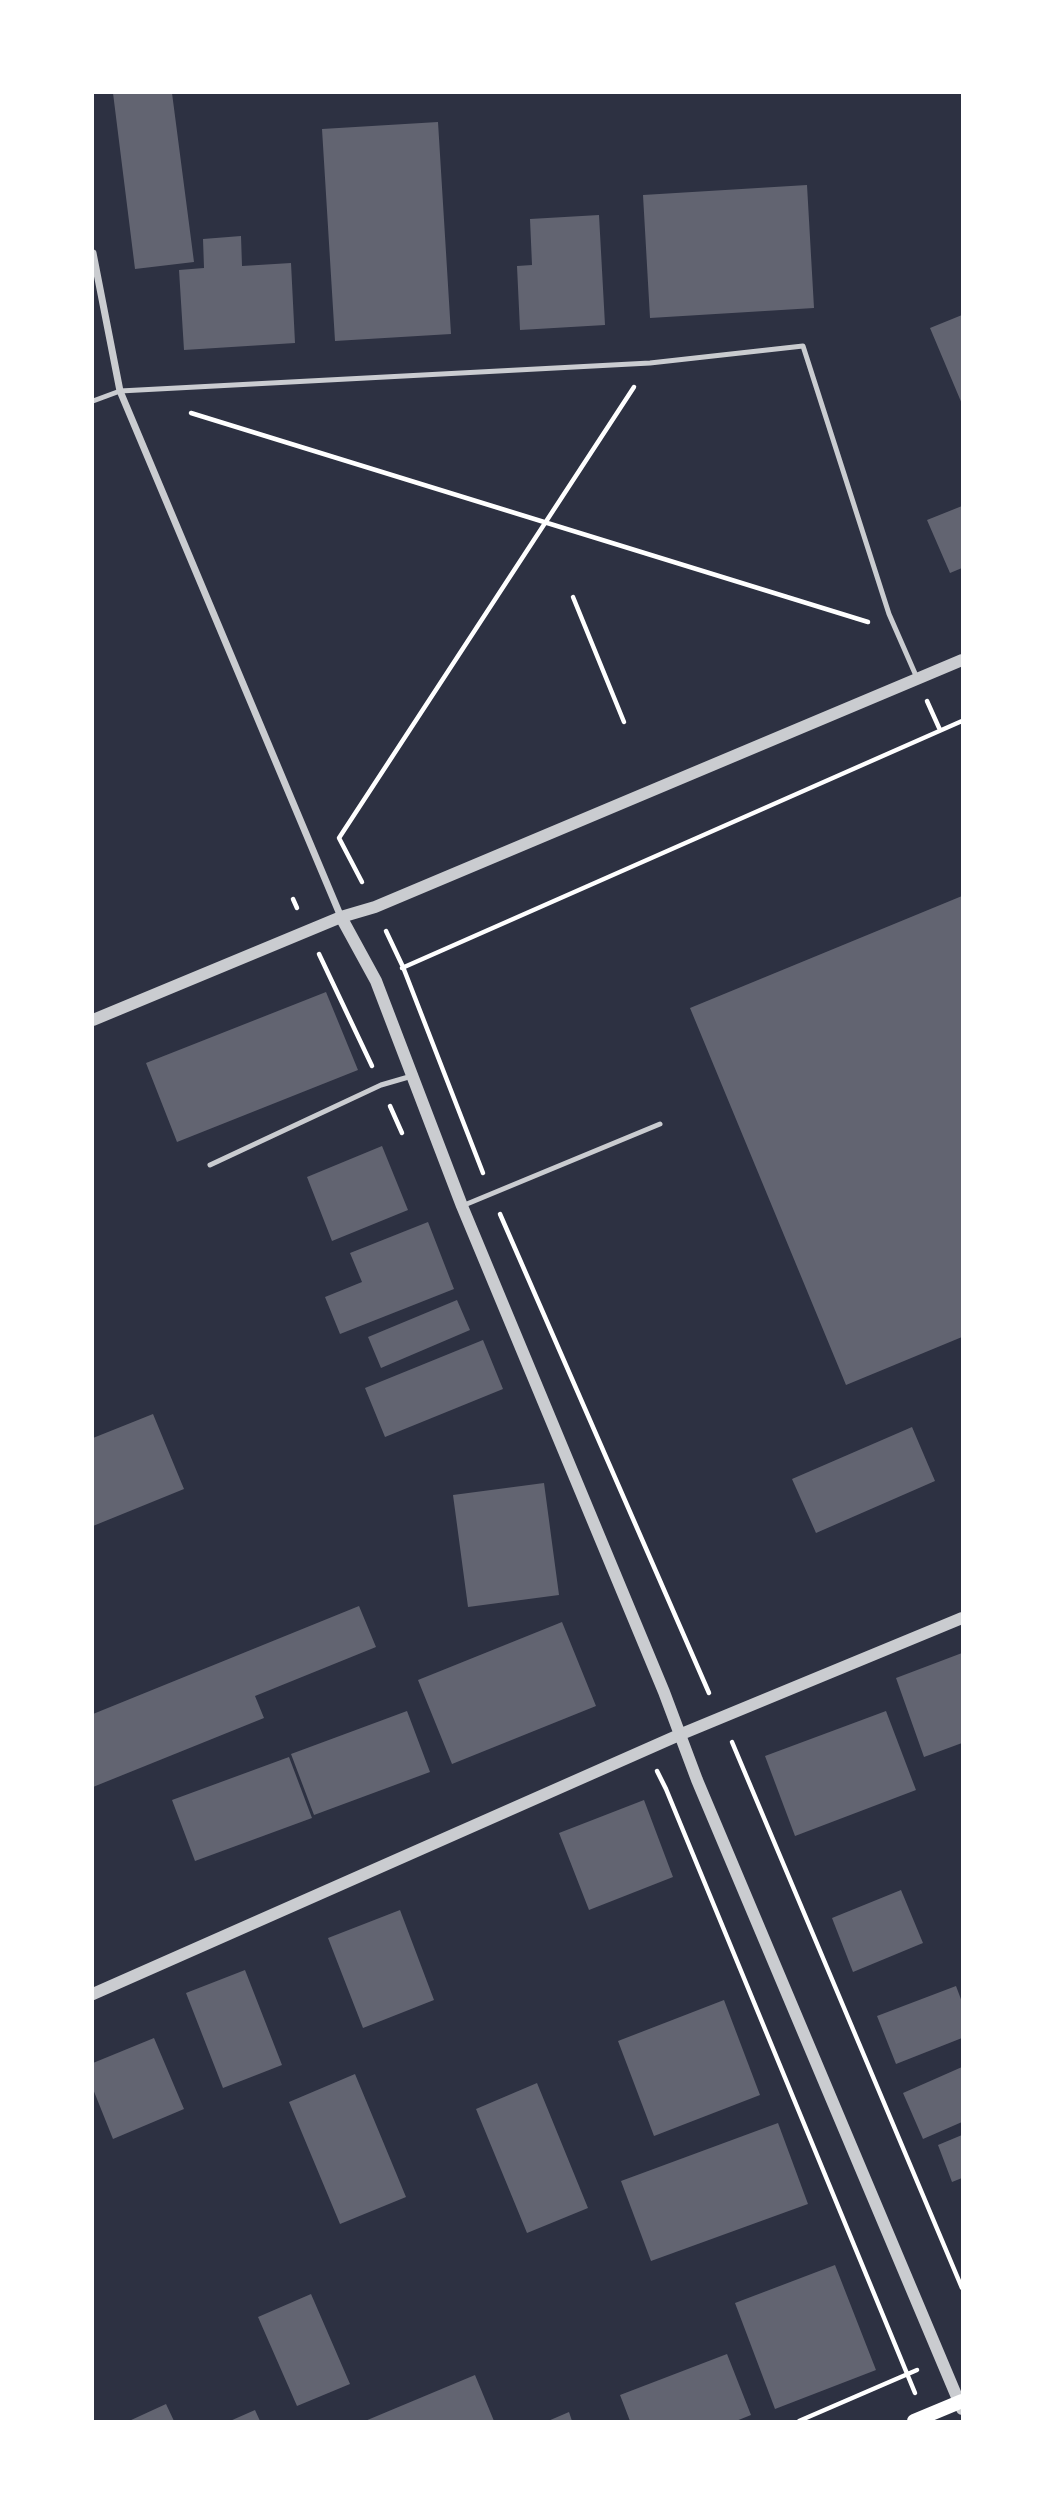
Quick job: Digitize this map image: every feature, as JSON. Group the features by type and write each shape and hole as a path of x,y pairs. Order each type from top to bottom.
{"main road":[{"path":"914,2421 961,2404"}],"street":[{"path":"93,253 120,391 341,916 376,981 462,1206 664,1692 679,1735 961,2404"},
{"path":"93,1020 341,916 375,907 962,660"},
{"path":"93,1994 679,1735 962,1618"}],"lane":[{"path":"93,401 120,391 650,363 803,346 889,614 917,678"},
{"path":"210,1165 381,1085 412,1076"},
{"path":"462,1206 660,1124"}],"path":[{"path":"650,363 339,838 403,967 491,1194 700,1676 721,1717 962,2288"},
{"path":"186,411 868,622"},
{"path":"573,597 624,722"},
{"path":"376,981 962,721"},
{"path":"799,2421 941,2359"}],"building":[{"path":"113,93 172,93 194,262 135,269"},
{"path":"438,122 451,334 335,341 322,129"},
{"path":"807,185 814,308 650,318 643,195"},
{"path":"599,215 605,325 520,330 517,266 532,265 530,219"},
{"path":"241,236 242,266 291,263 295,343 184,350 179,270 204,268 203,239"},
{"path":"962,315 962,404 930,328"},
{"path":"962,506 962,568 950,573 927,520"},
{"path":"962,896 962,1337 846,1385 690,1008"},
{"path":"326,992 358,1070 177,1142 146,1063"},
{"path":"382,1146 408,1210 332,1241 307,1177"},
{"path":"428,1222 454,1289 340,1334 325,1297 362,1282 350,1253"},
{"path":"457,1300 470,1330 381,1368 368,1337"},
{"path":"483,1340 503,1389 385,1437 365,1388"},
{"path":"153,1414 184,1489 93,1526 93,1438"},
{"path":"912,1427 935,1481 816,1533 792,1479"},
{"path":"544,1483 559,1595 468,1607 453,1495"},
{"path":"359,1606 376,1647 255,1696 264,1718 93,1787 93,1714"},
{"path":"562,1622 596,1706 452,1764 418,1680"},
{"path":"962,1653 962,1743 924,1757 896,1678"},
{"path":"407,1711 430,1772 314,1815 291,1754"},
{"path":"886,1711 916,1790 795,1836 765,1756"},
{"path":"289,1757 312,1818 195,1861 172,1800"},
{"path":"644,1800 673,1877 589,1910 559,1833"},
{"path":"901,1890 923,1943 853,1972 832,1918"},
{"path":"400,1910 434,2000 363,2028 328,1938"},
{"path":"245,1970 282,2065 223,2088 186,1993"},
{"path":"956,1986 962,2002 962,2038 896,2064 877,2016"},
{"path":"724,2000 760,2095 654,2136 618,2041"},
{"path":"154,2038 184,2109 113,2139 93,2089 93,2063"},
{"path":"962,2067 962,2122 923,2139 903,2093"},
{"path":"355,2074 406,2197 340,2224 289,2102"},
{"path":"537,2083 588,2208 527,2233 476,2109"},
{"path":"778,2123 808,2204 651,2261 621,2181"},
{"path":"962,2135 962,2178 952,2182 938,2145"},
{"path":"835,2265 876,2370 775,2409 735,2303"},
{"path":"311,2294 350,2384 297,2406 258,2317"},
{"path":"727,2354 751,2415 736,2421 630,2421 620,2395"},
{"path":"475,2375 494,2421 365,2421"},
{"path":"166,2404 174,2421 129,2421"},
{"path":"255,2410 260,2421 230,2421"},
{"path":"569,2412 572,2421 548,2421"}]}
